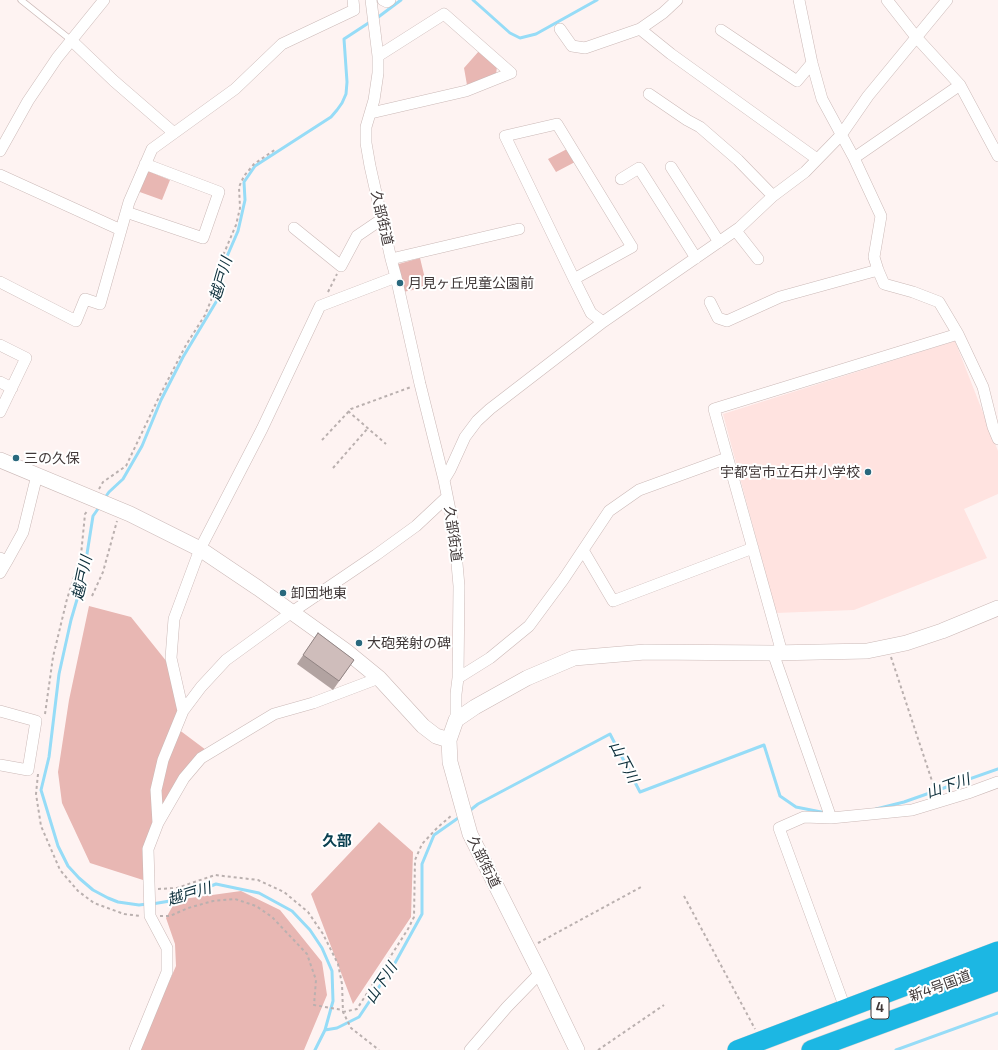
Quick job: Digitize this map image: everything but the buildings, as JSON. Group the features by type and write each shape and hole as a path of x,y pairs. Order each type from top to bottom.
{"highway":[{"path":"737,1050 766,1045 845,1008 997,973"},
{"path":"845,1050 886,1034 997,973"},
{"name":"新4号国道","path":"766,1045 997,973"},
{"name":"新4号国道","path":"811,1050 997,973"}],"street":[{"path":"0,151 28,100 57,58 104,0"},
{"path":"0,282 76,321 85,299 100,304 129,202 152,149 235,89 282,44 353,5 345,0"},
{"name":"久部街道","path":"372,0 378,56 378,73 377,87 366,127 366,143 391,259 444,480 454,530 459,586 458,678 456,694 456,720 449,740 450,762 470,834 528,948 577,1050"},
{"path":"383,0 387,2 390,0"},
{"path":"560,29 572,46 585,48 640,29 663,13 677,0"},
{"path":"799,0 812,63 822,99 854,158 881,216 874,257 884,284 913,292 939,302 958,334 983,387 993,427 998,439"},
{"path":"887,0 916,37 960,85 997,150"},
{"path":"444,480 465,437 477,421 490,409 603,322 736,231 774,196 805,172 841,135 868,96 947,0"},
{"path":"371,113 466,91 511,73 444,14 378,56"},
{"path":"640,29 671,54 817,159"},
{"path":"721,30 797,81 812,63"},
{"path":"71,40 114,81 174,133"},
{"path":"854,158 960,85"},
{"path":"649,94 687,120 700,126 738,160 774,196"},
{"path":"574,279 632,247 557,124 505,136 574,279 591,313 603,322"},
{"path":"126,212 203,238 219,192 145,164"},
{"path":"671,167 719,242"},
{"path":"621,179 639,168 696,258"},
{"path":"0,175 121,230"},
{"path":"294,228 341,266 357,236 382,219"},
{"path":"391,259 519,229"},
{"path":"736,231 758,259"},
{"path":"710,302 718,318 727,322 780,297 878,270"},
{"path":"183,711 171,658 174,619 200,550 262,429 320,306 396,277"},
{"path":"831,818 778,653 752,548 714,409 958,334"},
{"path":"0,345 26,358 0,412"},
{"path":"0,382 12,388"},
{"path":"458,678 490,658 529,626 563,580 609,511 639,490 727,458"},
{"path":"0,460 119,510 177,537 200,550 292,612 346,651 379,678 423,726 436,736 449,740"},
{"path":"0,573 3,559 23,532 37,475"},
{"path":"158,823 156,790 163,760 183,711 201,687 226,660 416,526 447,496"},
{"path":"583,550 612,601 752,548"},
{"path":"456,720 527,678 574,658 645,652 778,653 867,651 906,643 942,631 998,608"},
{"path":"135,1050 167,972 167,948 150,916 148,849 158,823 184,778 201,758 274,714 313,703 379,678"},
{"path":"0,710 36,721 28,770 0,764"},
{"path":"845,1008 779,828 804,817 831,818 912,810 998,782"},
{"path":"470,1050 507,1007 540,973"}],"lane":[{"path":"21,0 71,40"}],"path":[{"path":"44,720 53,657 67,599 81,555 86,514 103,482 126,466 186,345 205,315 214,293 219,265 236,225 240,208 239,187 244,176 254,164 276,149"},
{"path":"320,306 341,266"},
{"path":"322,440 351,409 420,384"},
{"path":"348,411 386,444"},
{"path":"333,468 368,428"},
{"path":"92,596 103,572 119,510"},
{"path":"888,647 934,787"},
{"path":"38,772 36,794 41,826 60,870 78,891 94,903 124,914 170,916 188,908 214,901 235,899 256,906 272,917 307,954 316,980 314,1005 343,1011 357,1009 408,929 414,917 415,860 422,844 437,828 462,806"},
{"path":"150,890 177,888 215,875 258,880 284,892 308,912 323,934 338,964 342,984 343,1011 351,1028 379,1050"},
{"path":"528,948 643,886"},
{"path":"684,896 766,1045"},
{"path":"598,1050 664,1005"}],"shaded area":[{"path":"479,51 497,67 496,74 467,85 464,68"},
{"path":"567,149 575,162 556,172 548,159"},
{"path":"148,171 170,180 162,200 137,191"},
{"path":"420,258 427,287 403,292 395,265"},
{"name":"宇都宮市立石井小学校","path":"955,341 998,451 998,494 964,509 987,558 854,610 776,613 723,414"},
{"path":"89,606 131,617 175,672 179,712 178,729 206,750 144,851 143,880 90,863 62,803 58,772 69,700"},
{"path":"379,822 413,852 411,917 353,1004 311,894"},
{"path":"241,891 280,910 322,962 327,995 304,1050 139,1050 176,966 175,944 166,918 176,900"}],"waterway":[{"name":"越戸川","path":"377,18 401,0"},
{"name":"越戸川","path":"473,0 510,33 520,38 536,34 597,0"},
{"name":"越戸川","path":"104,499 123,479 142,446 161,400 183,357 219,297 222,268 238,231 245,200 244,182 255,166 331,117 337,110 346,94 347,82 344,39 370,22"},
{"name":"越戸川","path":"100,506 93,516 83,579 71,620 59,674 49,757 41,790 58,846 68,866 79,878 93,890 118,902 139,905 147,904"},
{"name":"山下川","path":"468,812 478,804 610,734 640,792 764,745 780,796 796,807 826,813"},
{"name":"山下川","path":"876,809 904,802 998,769"},
{"name":"山下川","path":"325,1030 337,1028 359,1017 395,963 422,914 422,864 434,835 461,816"},
{"name":"越戸川","path":"152,904 176,900 216,884 259,893 292,911 310,930 322,948 332,971 333,1001 325,1030 315,1050"},
{"path":"896,1050 998,1013"}],"place":[{"name":"月見ヶ丘児童公園前","path":"400,283"},
{"name":"三の久保","path":"16,458"},
{"name":"宇都宮市立石井小学校","path":"868,472"},
{"name":"卸団地東","path":"283,593"},
{"name":"大砲発射の碑","path":"359,643"}],"district":[{"name":"久部","path":"337,841"}]}
